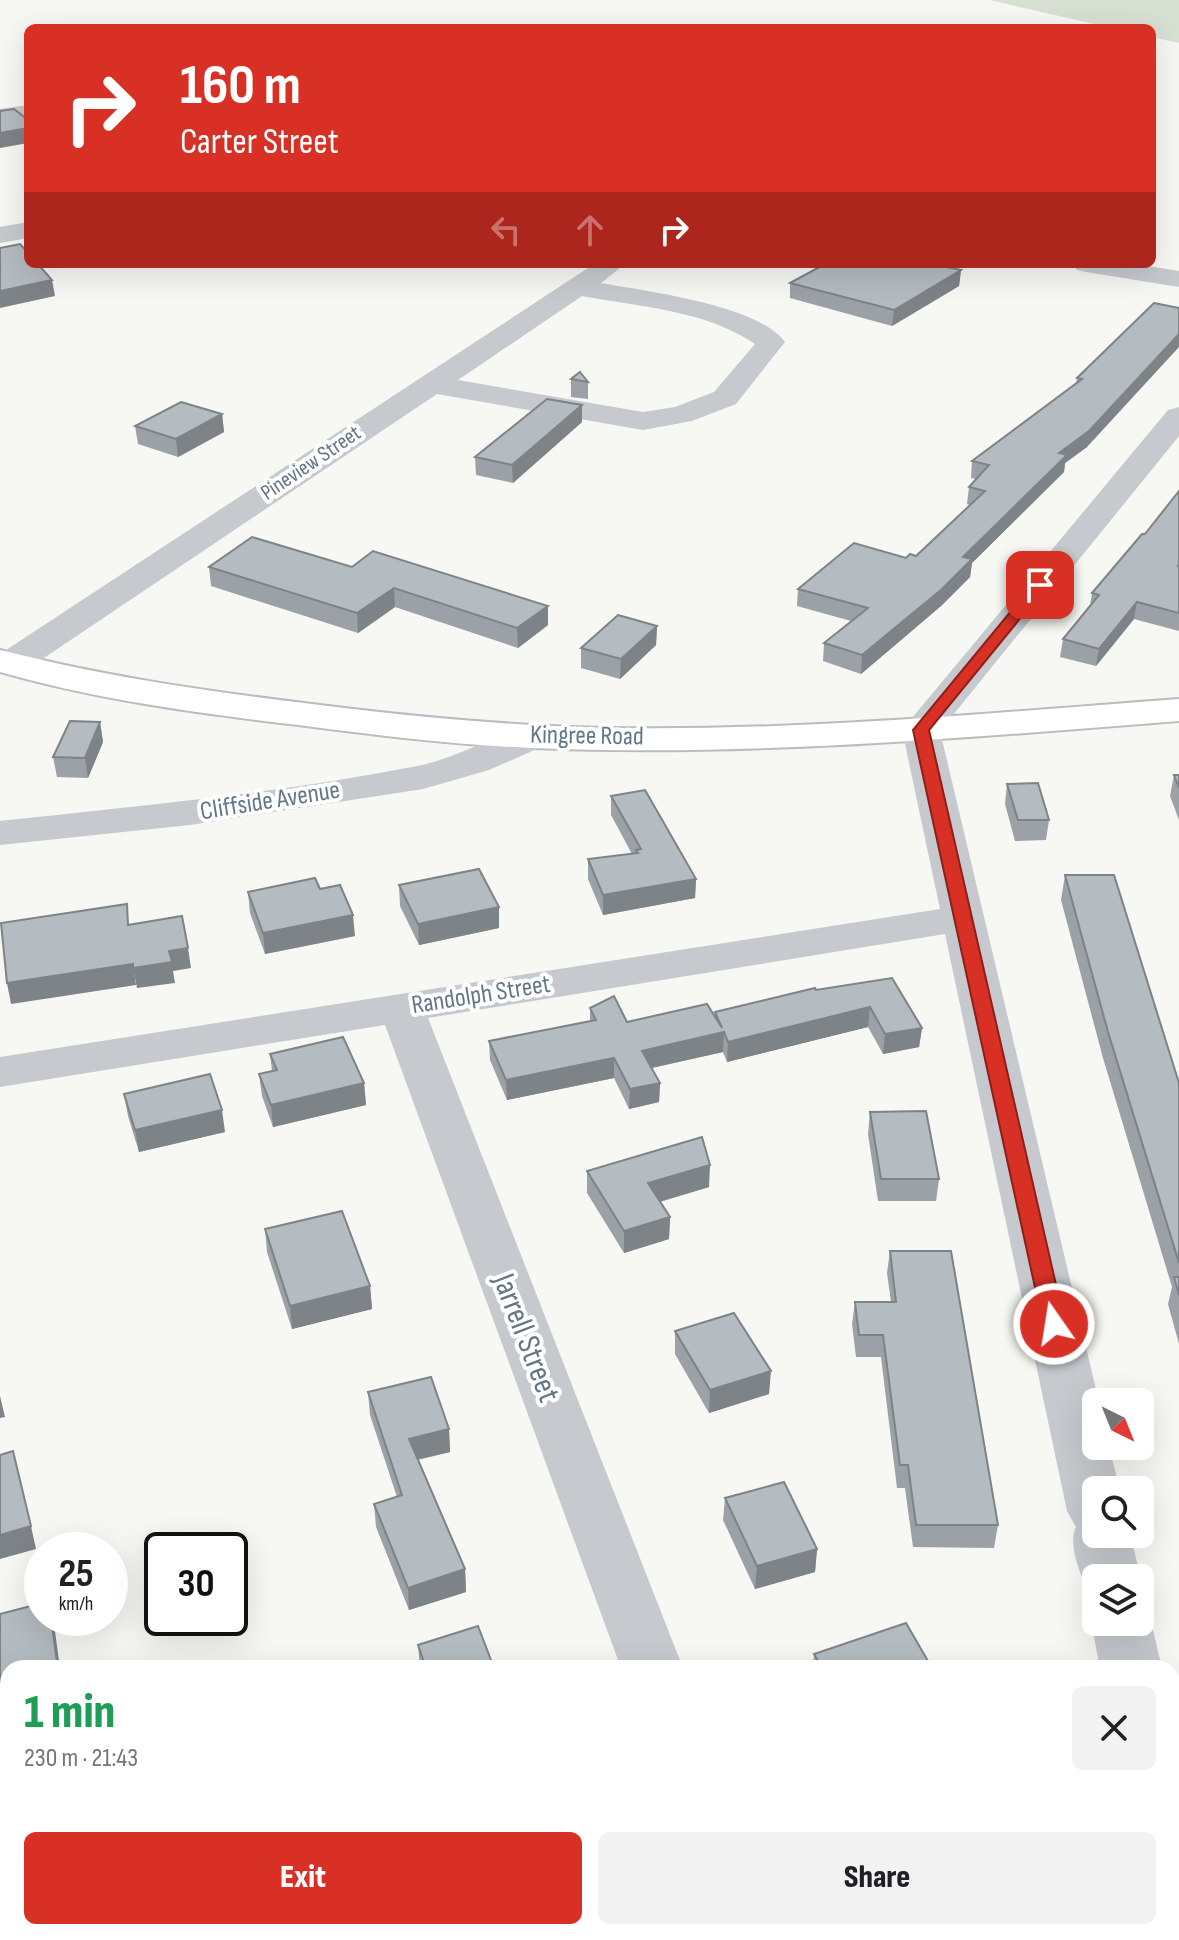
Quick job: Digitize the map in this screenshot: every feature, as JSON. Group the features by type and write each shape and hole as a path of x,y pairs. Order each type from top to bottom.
{"main road":[{"name":"Kingree Road","path":"5,663 162,697 378,724 532,737 692,737 921,730 1179,710"}],"street":[{"path":"0,116 24,113"},
{"path":"0,235 24,231"},
{"name":"Pineview Street","path":"5,663 606,268"},
{"path":"1111,268 1179,279"},
{"path":"431,384 643,421 681,415 725,398 771,342 757,329 726,317 577,287"},
{"path":"1088,1476 921,730 1179,416"},
{"name":"Cliffside Avenue","path":"0,833 190,813 423,777 475,762 532,737"},
{"name":"Randolph Street","path":"0,1072 963,918"},
{"name":"Jarrell Street","path":"401,1007 649,1660"},
{"path":"1124,1636 1129,1660"}],"shaded area":[{"path":"989,0 1179,0 1179,43 1156,38 1156,24 1094,24"}],"building":[{"path":"14,109 24,117 24,129 0,133 0,111"},
{"path":"20,244 24,248 24,268 42,268 52,280 0,291 0,248"},
{"path":"818,268 961,270 894,310 790,283"},
{"path":"1154,303 1179,308 1179,334 1089,431 1059,453 1067,455 963,557 972,559 942,589 862,655 824,643 868,608 798,589 854,543 906,558 910,554 916,556 985,491 969,487 989,465 972,461 1082,379 1077,378"},
{"path":"580,372 588,382 571,379"},
{"path":"547,399 582,405 512,465 475,457"},
{"path":"181,402 222,414 176,439 135,426"},
{"path":"1179,491 1179,613 1137,602 1099,649 1063,639 1099,595 1092,593"},
{"path":"252,537 352,567 373,551 548,606 517,628 394,588 357,613 209,567"},
{"path":"618,615 657,626 621,659 581,648"},
{"path":"70,721 100,722 85,758 53,757"},
{"path":"1038,783 1049,820 1018,820 1007,784"},
{"path":"645,790 696,879 603,895 588,859 638,853 636,850 641,849 611,796"},
{"path":"479,869 499,907 418,924 399,885"},
{"path":"1065,875 1114,875 1179,1083 1179,1263 1108,1032"},
{"path":"315,878 320,889 340,885 353,915 263,933 248,892"},
{"path":"127,904 128,925 182,916 188,948 169,951 172,962 133,968 133,964 7,983 1,923"},
{"path":"892,978 922,1028 885,1034 870,1007 728,1042 724,1032 642,1051 660,1083 630,1089 614,1058 506,1080 489,1041 596,1020 590,1008 614,996 627,1022 707,1004 722,1028 715,1012 815,988"},
{"path":"343,1037 364,1083 271,1105 259,1074 277,1070 270,1054"},
{"path":"210,1074 222,1110 135,1130 124,1094"},
{"path":"926,1111 939,1179 881,1179 870,1112"},
{"path":"702,1137 710,1165 648,1183 670,1217 624,1231 587,1171"},
{"path":"342,1211 370,1286 290,1306 265,1229"},
{"path":"890,1251 951,1251 998,1525 916,1525 908,1465 900,1465 883,1335 859,1335 855,1302 896,1302"},
{"path":"1174,1277 1179,1277 1179,1295"},
{"path":"734,1313 771,1371 710,1390 675,1331"},
{"path":"431,1377 449,1429 409,1439 465,1569 408,1588 374,1504 402,1495 368,1392"},
{"path":"13,1451 31,1526 0,1535 0,1455"},
{"path":"784,1482 817,1549 757,1566 725,1498"},
{"path":"24,1608 24,1636 53,1636 57,1660 0,1660 0,1614"},
{"path":"906,1623 927,1660 817,1660 814,1654"},
{"path":"478,1626 491,1660 423,1660 418,1645"}],"route":[{"path":"1040,585 921,730 1054,1324"}]}
